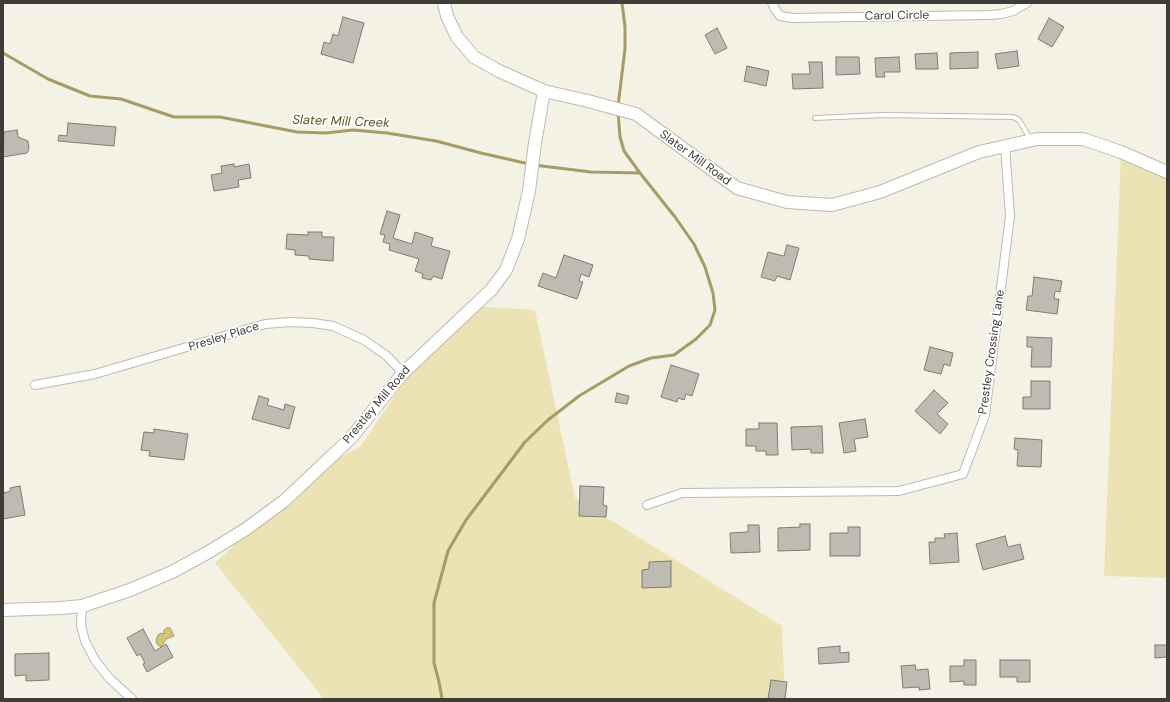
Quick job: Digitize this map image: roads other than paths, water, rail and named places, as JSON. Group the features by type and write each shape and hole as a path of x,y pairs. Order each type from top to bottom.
{"street":[{"name":"Slater Mill Road","path":"444,3 446,16 457,37 474,57 499,71 544,91 636,114 737,188 788,202 832,205 880,192 979,152 1037,139 1083,139 1121,152 1167,172"},
{"name":"Carol Circle","path":"772,3 774,9 780,16 793,18 990,15 1013,11 1027,3"},
{"name":"Prestley Mill Road","path":"3,610 82,606 130,590 172,572 246,529 284,501 351,438 403,373 491,290 506,270 518,239 529,191 544,91"},
{"name":"Prestley Crossing Lane","path":"647,505 682,493 899,491 963,474 985,415 988,392 1010,216 1005,146"},
{"name":"Presley Place","path":"35,385 96,374 265,324 290,322 333,326 345,331 364,340 387,356 403,373"},
{"path":"82,606 82,624 85,641 95,660 109,678 132,699"}],"lane":[{"path":"815,118 883,114 1013,117 1019,120 1031,140"}],"waterway":[{"path":"618,106 625,49 625,27 622,3"},
{"name":"Slater Mill Creek","path":"3,53 48,79 90,96 121,99 174,117 220,117 297,132 326,133 353,130 387,133 436,141 529,164"},
{"path":"442,699 434,663 434,603 448,551 466,520 525,442 548,420 579,396 629,366 651,358 674,355 696,339 710,325 715,310 713,293 705,267 694,244 624,151 620,137 618,112"},
{"name":"Slater Mill Creek","path":"534,165 591,172 640,173"}]}
